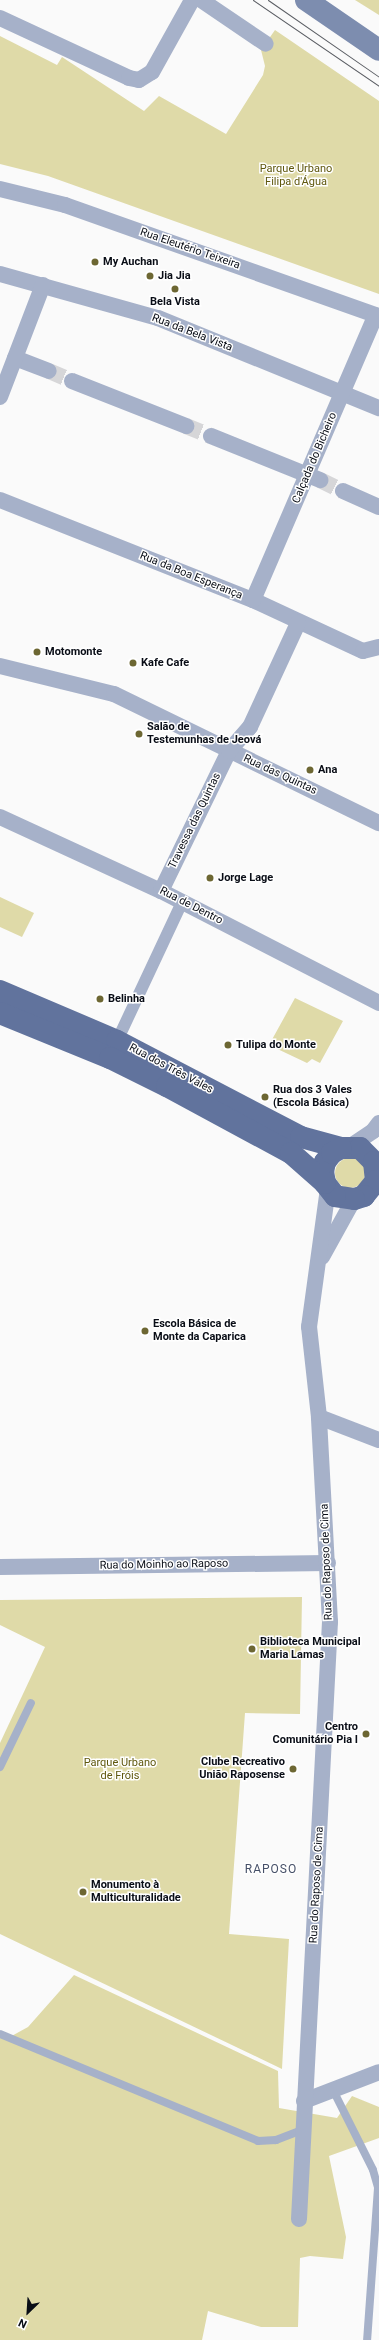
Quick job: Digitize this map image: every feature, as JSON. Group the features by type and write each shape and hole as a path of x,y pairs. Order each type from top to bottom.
{"main road":[{"path":"306,0 379,50"},
{"name":"Rua dos Três Vales","path":"0,991 117,1041 301,1137 346,1147 368,1154 377,1169"},
{"name":"Rua dos Três Vales","path":"0,1013 110,1058 167,1086 291,1153 327,1186 335,1196 366,1199"},
{"path":"327,1186 323,1172 325,1162 332,1153 346,1147"},
{"path":"366,1199 376,1181 377,1169"}],"street":[{"path":"0,18 130,78 139,80 152,72 192,0"},
{"path":"202,0 266,44"},
{"name":"Rua Eleutério Teixeira","path":"0,190 65,205 378,315"},
{"name":"Rua da Bela Vista","path":"0,274 43,284 158,318 344,392 379,408"},
{"path":"0,397 43,284"},
{"name":"Calçada do Bicheiro","path":"253,600 314,478 344,392 378,315"},
{"path":"15,358 49,371"},
{"path":"72,381 186,426"},
{"path":"212,436 314,478"},
{"path":"343,491 379,507"},
{"name":"Rua da Boa Esperança","path":"0,500 253,600 298,623 363,651 379,647"},
{"path":"228,751 248,730 298,623"},
{"name":"Rua das Quintas","path":"0,666 114,694 228,751 379,822"},
{"name":"Travessa das Quintas","path":"161,891 228,751"},
{"name":"Rua de Dentro","path":"0,817 161,891 379,1003"},
{"path":"117,1041 182,902"},
{"path":"346,1147 376,1127"},
{"path":"376,1127 377,1169"},
{"name":"Rua do Raposo de Cima","path":"299,2219 304,2101 328,1684 328,1563 319,1416 309,1326 327,1186"},
{"name":"Rua do Raposo de Cima","path":"318,1264 366,1199"},
{"path":"319,1416 379,1440"},
{"name":"Rua do Moinho ao Raposo","path":"0,1567 328,1563"},
{"path":"304,2101 379,2072"}],"lane":[{"path":"0,1767 31,1703"},
{"path":"0,2034 258,2141 276,2140 304,2129"},
{"path":"333,2090 370,2164 378,2188 367,2340"}],"green space":[{"path":"355,0 379,0 379,15"},
{"name":"Parque Urbano Filipa d'Água","path":"275,30 379,101 379,294 48,176 0,164 0,36 57,65 62,57 144,111 159,96 226,134 263,75 265,66 261,50"},
{"path":"0,897 34,913 22,937 0,927"},
{"path":"295,998 343,1021 320,1063 312,1059 307,1063 269,1045"},
{"path":"350,1158 361,1162 365,1173 361,1184 350,1188 339,1184 335,1173 339,1162"},
{"name":"Parque Urbano de Fróis","path":"302,1597 300,1714 245,1713 229,1934 289,1939 282,2069 0,1934 0,1743 45,1647 0,1625 0,1600"},
{"path":"74,1975 278,2071 279,2108 337,2118 352,2096 379,2107 379,2138 329,2156 346,2237 343,2259 310,2256 300,2258 298,2327 261,2327 208,2311 202,2340 0,2340 0,2036 8,2038 28,2027"}],"tunnel":[{"path":"49,371 72,381"},
{"path":"186,426 211,436"},
{"path":"320,480 343,491"}],"tram line":[{"path":"253,0 379,86"},
{"path":"268,0 379,77"}],"place":[{"name":"My Auchan","path":"95,262"},
{"name":"Jia Jia","path":"150,276"},
{"name":"Bela Vista","path":"175,289"},
{"name":"Motomonte","path":"37,652"},
{"name":"Kafe Cafe","path":"133,663"},
{"name":"Salão de Testemunhas de Jeová","path":"139,734"},
{"name":"Ana","path":"310,770"},
{"name":"Jorge Lage","path":"210,878"},
{"name":"Belinha","path":"100,999"},
{"name":"Tulipa do Monte","path":"228,1045"},
{"name":"Rua dos 3 Vales (Escola Básica)","path":"265,1097"},
{"name":"Escola Básica de Monte da Caparica","path":"145,1331"},
{"name":"Biblioteca Municipal Maria Lamas","path":"252,1649"},
{"name":"Centro Comunitário Pia I","path":"366,1734"},
{"name":"Clube Recreativo União Raposense","path":"293,1769"},
{"name":"Monumento à Multiculturalidade","path":"83,1892"}],"district":[{"name":"RAPOSO","path":"271,1870"}]}
